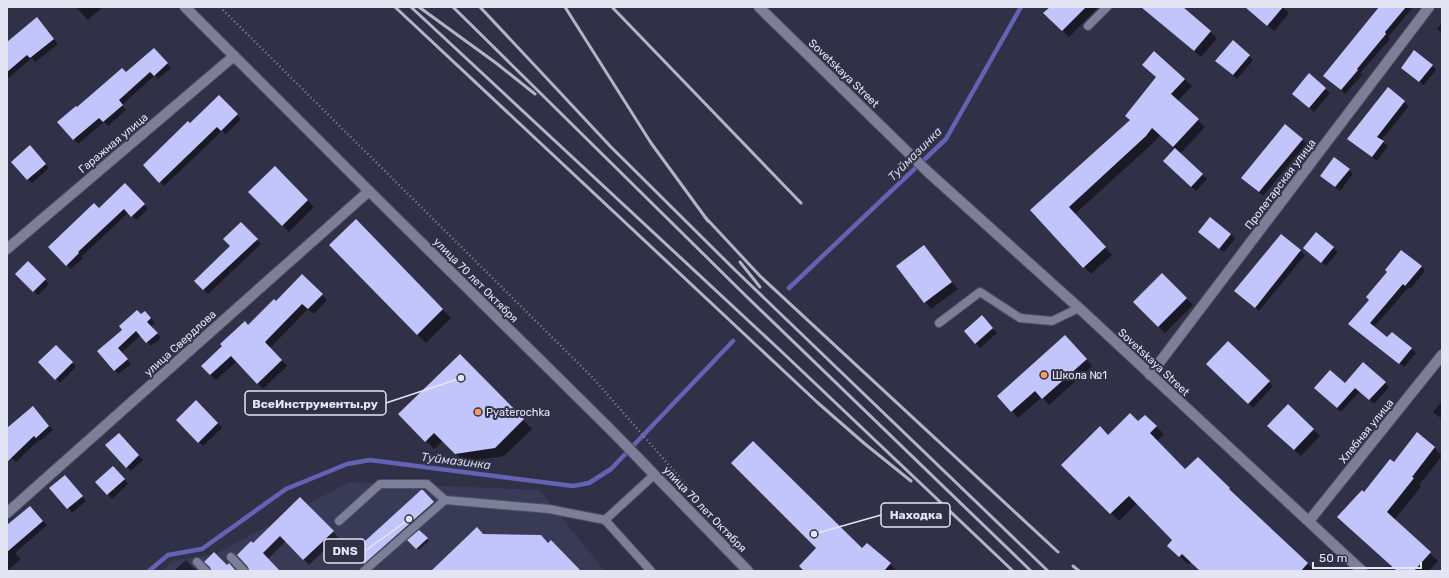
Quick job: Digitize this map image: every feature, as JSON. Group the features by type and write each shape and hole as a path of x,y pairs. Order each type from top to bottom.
{"street":[{"name":"улица 70 лет Октября","path":"185,7 611,430 748,571"},
{"name":"Sovetskaya Street","path":"759,7 928,172 1079,308 1362,571"},
{"name":"Пролетарская улица","path":"1150,375 1429,7"},
{"name":"Гаражная улица","path":"7,249 234,56"},
{"name":"улица Свердлова","path":"7,513 369,191"},
{"name":"Хлебная улица","path":"1309,521 1442,355"}],"lane":[{"path":"1088,26 1107,7"},
{"path":"939,323 980,292 1020,318 1052,321 1079,308"},
{"path":"605,520 654,474"},
{"path":"339,521 380,484 427,484 445,500 549,509 605,520 651,571"},
{"path":"364,571 445,500"},
{"path":"231,558 244,571"},
{"path":"197,562 206,571"}],"path":[{"path":"220,7 593,378 688,486"}],"shaded area":[{"path":"349,482 539,490 605,571 163,571 172,561 216,554"}],"building":[{"path":"1050,7 1086,7 1062,31 1043,13"},
{"path":"1141,7 1183,7 1211,31 1194,51"},
{"path":"1245,7 1283,7 1267,26"},
{"path":"1379,7 1406,7 1341,90 1323,76"},
{"path":"37,17 54,39 30,58 27,55 7,72 7,42"},
{"path":"1233,40 1250,55 1233,75 1215,61"},
{"path":"154,48 168,63 154,76 150,72 119,100 123,105 103,122 99,118 73,140 57,122 76,106 77,107 122,68 126,72"},
{"path":"1414,50 1433,65 1419,82 1401,68"},
{"path":"1154,51 1185,79 1171,94 1199,119 1173,147 1152,128 1146,136 1069,207 1106,247 1083,268 1030,210 1130,120 1125,116 1156,77 1142,65"},
{"path":"1309,73 1326,88 1309,108 1292,94"},
{"path":"1388,87 1405,101 1377,137 1384,141 1372,157 1347,139"},
{"path":"219,95 238,114 221,131 217,127 159,183 143,165 188,121 190,123"},
{"path":"1285,124 1303,139 1259,192 1241,178"},
{"path":"30,145 46,164 27,180 11,162"},
{"path":"1175,148 1203,174 1191,187 1163,161"},
{"path":"1334,157 1350,169 1335,187 1320,176"},
{"path":"275,166 308,200 282,226 248,192"},
{"path":"125,183 145,204 131,217 124,209 78,252 79,253 66,266 48,247 94,203 99,208"},
{"path":"1210,217 1231,234 1219,249 1198,232"},
{"path":"356,219 443,309 417,335 329,245"},
{"path":"241,222 258,239 203,290 194,281 230,246 223,239"},
{"path":"1316,232 1334,247 1321,263 1303,248"},
{"path":"1281,234 1301,250 1255,308 1234,291"},
{"path":"924,245 952,282 924,303 896,266"},
{"path":"1401,250 1422,266 1405,286 1403,284 1370,323 1387,337 1392,332 1412,348 1399,364 1348,324 1369,300 1366,297 1387,272 1385,270"},
{"path":"28,261 46,279 33,292 15,274"},
{"path":"1162,273 1187,298 1158,327 1133,302"},
{"path":"302,274 323,294 308,309 302,304 265,342 282,360 257,384 231,356 210,375 201,366 222,346 220,344 245,321 248,325 274,299 276,301"},
{"path":"137,310 141,314 145,311 151,318 147,322 158,333 146,343 136,331 118,348 128,359 114,371 97,351 122,330 119,326"},
{"path":"982,315 993,328 975,344 964,331"},
{"name":"Школа №1","path":"1065,335 1087,359 1042,399 1035,391 1011,412 997,396"},
{"path":"1228,341 1270,381 1248,404 1206,364"},
{"path":"56,345 73,362 55,380 38,362"},
{"path":"460,354 524,419 495,448 455,454 434,433 425,442 398,414"},
{"path":"1363,362 1386,382 1369,400 1355,388 1337,408 1314,388 1330,370 1345,383"},
{"path":"196,400 218,423 198,443 176,420"},
{"path":"1288,404 1314,429 1294,450 1267,426"},
{"path":"33,406 49,426 36,438 34,436 7,462 7,428"},
{"path":"1130,413 1138,421 1145,415 1157,426 1150,433 1185,469 1198,457 1230,488 1229,489 1308,563 1301,571 1200,571 1182,554 1179,557 1167,546 1172,540 1129,496 1110,514 1061,465 1100,426 1108,435"},
{"path":"1417,432 1435,447 1412,477 1414,478 1387,512 1431,552 1414,571 1397,571 1337,517 1362,490 1364,492 1390,459 1394,462"},
{"path":"119,433 139,455 126,468 105,445"},
{"path":"753,441 862,548 867,543 891,563 884,571 804,571 799,566 816,548 731,463"},
{"path":"113,466 125,479 107,495 95,482"},
{"path":"65,475 83,496 67,509 49,488"},
{"path":"421,490 423,490 434,502 364,564 353,552"},
{"path":"300,497 334,531 303,560 280,536 263,553 280,571 249,571 248,567 237,555 251,541 253,543"},
{"path":"30,506 43,521 7,552 7,525"},
{"path":"477,527 483,534 541,535 548,543 551,540 581,571 431,571"},
{"path":"419,530 428,538 416,549 407,540"},
{"path":"214,552 227,565 229,563 236,571 211,571 210,567 204,562"}],"waterway":[{"name":"Туймазинка","path":"789,288 946,139 1021,7"},
{"name":"Туймазинка","path":"149,571 168,555 202,549 286,489 347,464 370,460 573,486 589,483 611,469 733,341"}],"railway":[{"path":"395,7 818,403 865,444 911,481"},
{"path":"411,7 782,352 1013,571"},
{"path":"419,7 496,63 535,94"},
{"path":"453,7 746,296 1031,571"},
{"path":"480,7 611,147 735,270 1048,571"},
{"path":"565,7 651,143 708,221"},
{"path":"612,7 801,203"},
{"path":"705,217 760,276 1058,552"},
{"path":"740,262 760,287"},
{"path":"1073,566 1079,571"}],"place":[{"name":"Школа №1","path":"1044,375"},
{"name":"ВсеИнструменты.ру","path":"461,378"},
{"name":"Pyaterochka","path":"478,412"},
{"name":"DNS","path":"409,519"},
{"name":"Находка","path":"814,534"}]}
